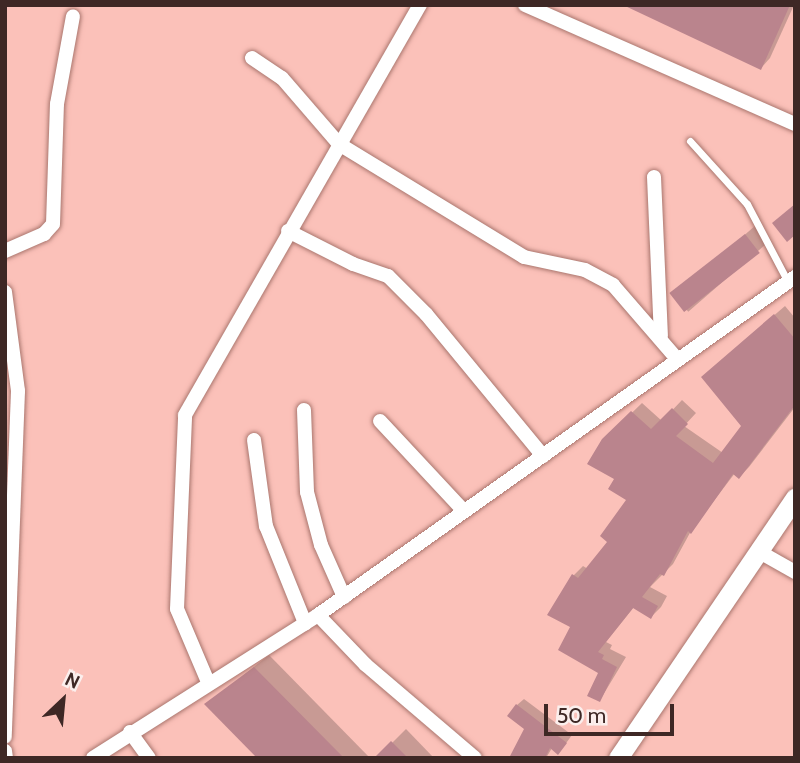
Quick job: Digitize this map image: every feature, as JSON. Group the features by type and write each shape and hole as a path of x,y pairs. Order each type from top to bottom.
{"main road":[{"path":"618,758 795,498"}],"street":[{"path":"208,682 177,609 182,429 191,401 420,5"},
{"path":"526,5 795,124"},
{"path":"5,251 44,234 53,224 57,104 73,16"},
{"path":"252,58 282,78 339,144 524,257 585,270 613,285 661,336 678,360"},
{"path":"654,177 661,336"},
{"path":"288,231 353,264 388,276 543,456"},
{"path":"93,758 344,597 791,280"},
{"path":"5,292 18,391 5,737"},
{"path":"304,410 307,492 321,545 344,597"},
{"path":"380,421 464,511"},
{"path":"254,440 267,526 311,619 475,758"},
{"path":"758,551 795,572"},
{"path":"130,732 149,758"},
{"path":"5,751 6,758"}],"lane":[{"path":"690,141 747,204 791,280"}],"building":[{"path":"623,5 790,5 761,70"},
{"path":"795,204 795,235 787,242 772,223"},
{"path":"745,234 760,253 684,312 669,293"},
{"path":"774,314 795,339 795,405 739,479 733,474 691,534 688,531 664,576 660,574 642,597 658,606 651,619 633,608 598,652 604,655 602,659 617,667 600,702 587,696 598,673 558,650 570,627 547,615 572,574 578,578 607,542 600,536 626,500 608,489 614,479 587,464 602,439 631,411 651,429 672,408 688,424 676,436 713,463 741,426 701,377"},
{"path":"254,667 344,758 257,758 204,704"},
{"path":"516,704 567,743 558,755 550,748 545,758 509,758 524,729 507,716"},
{"path":"391,741 408,758 374,758"}]}
